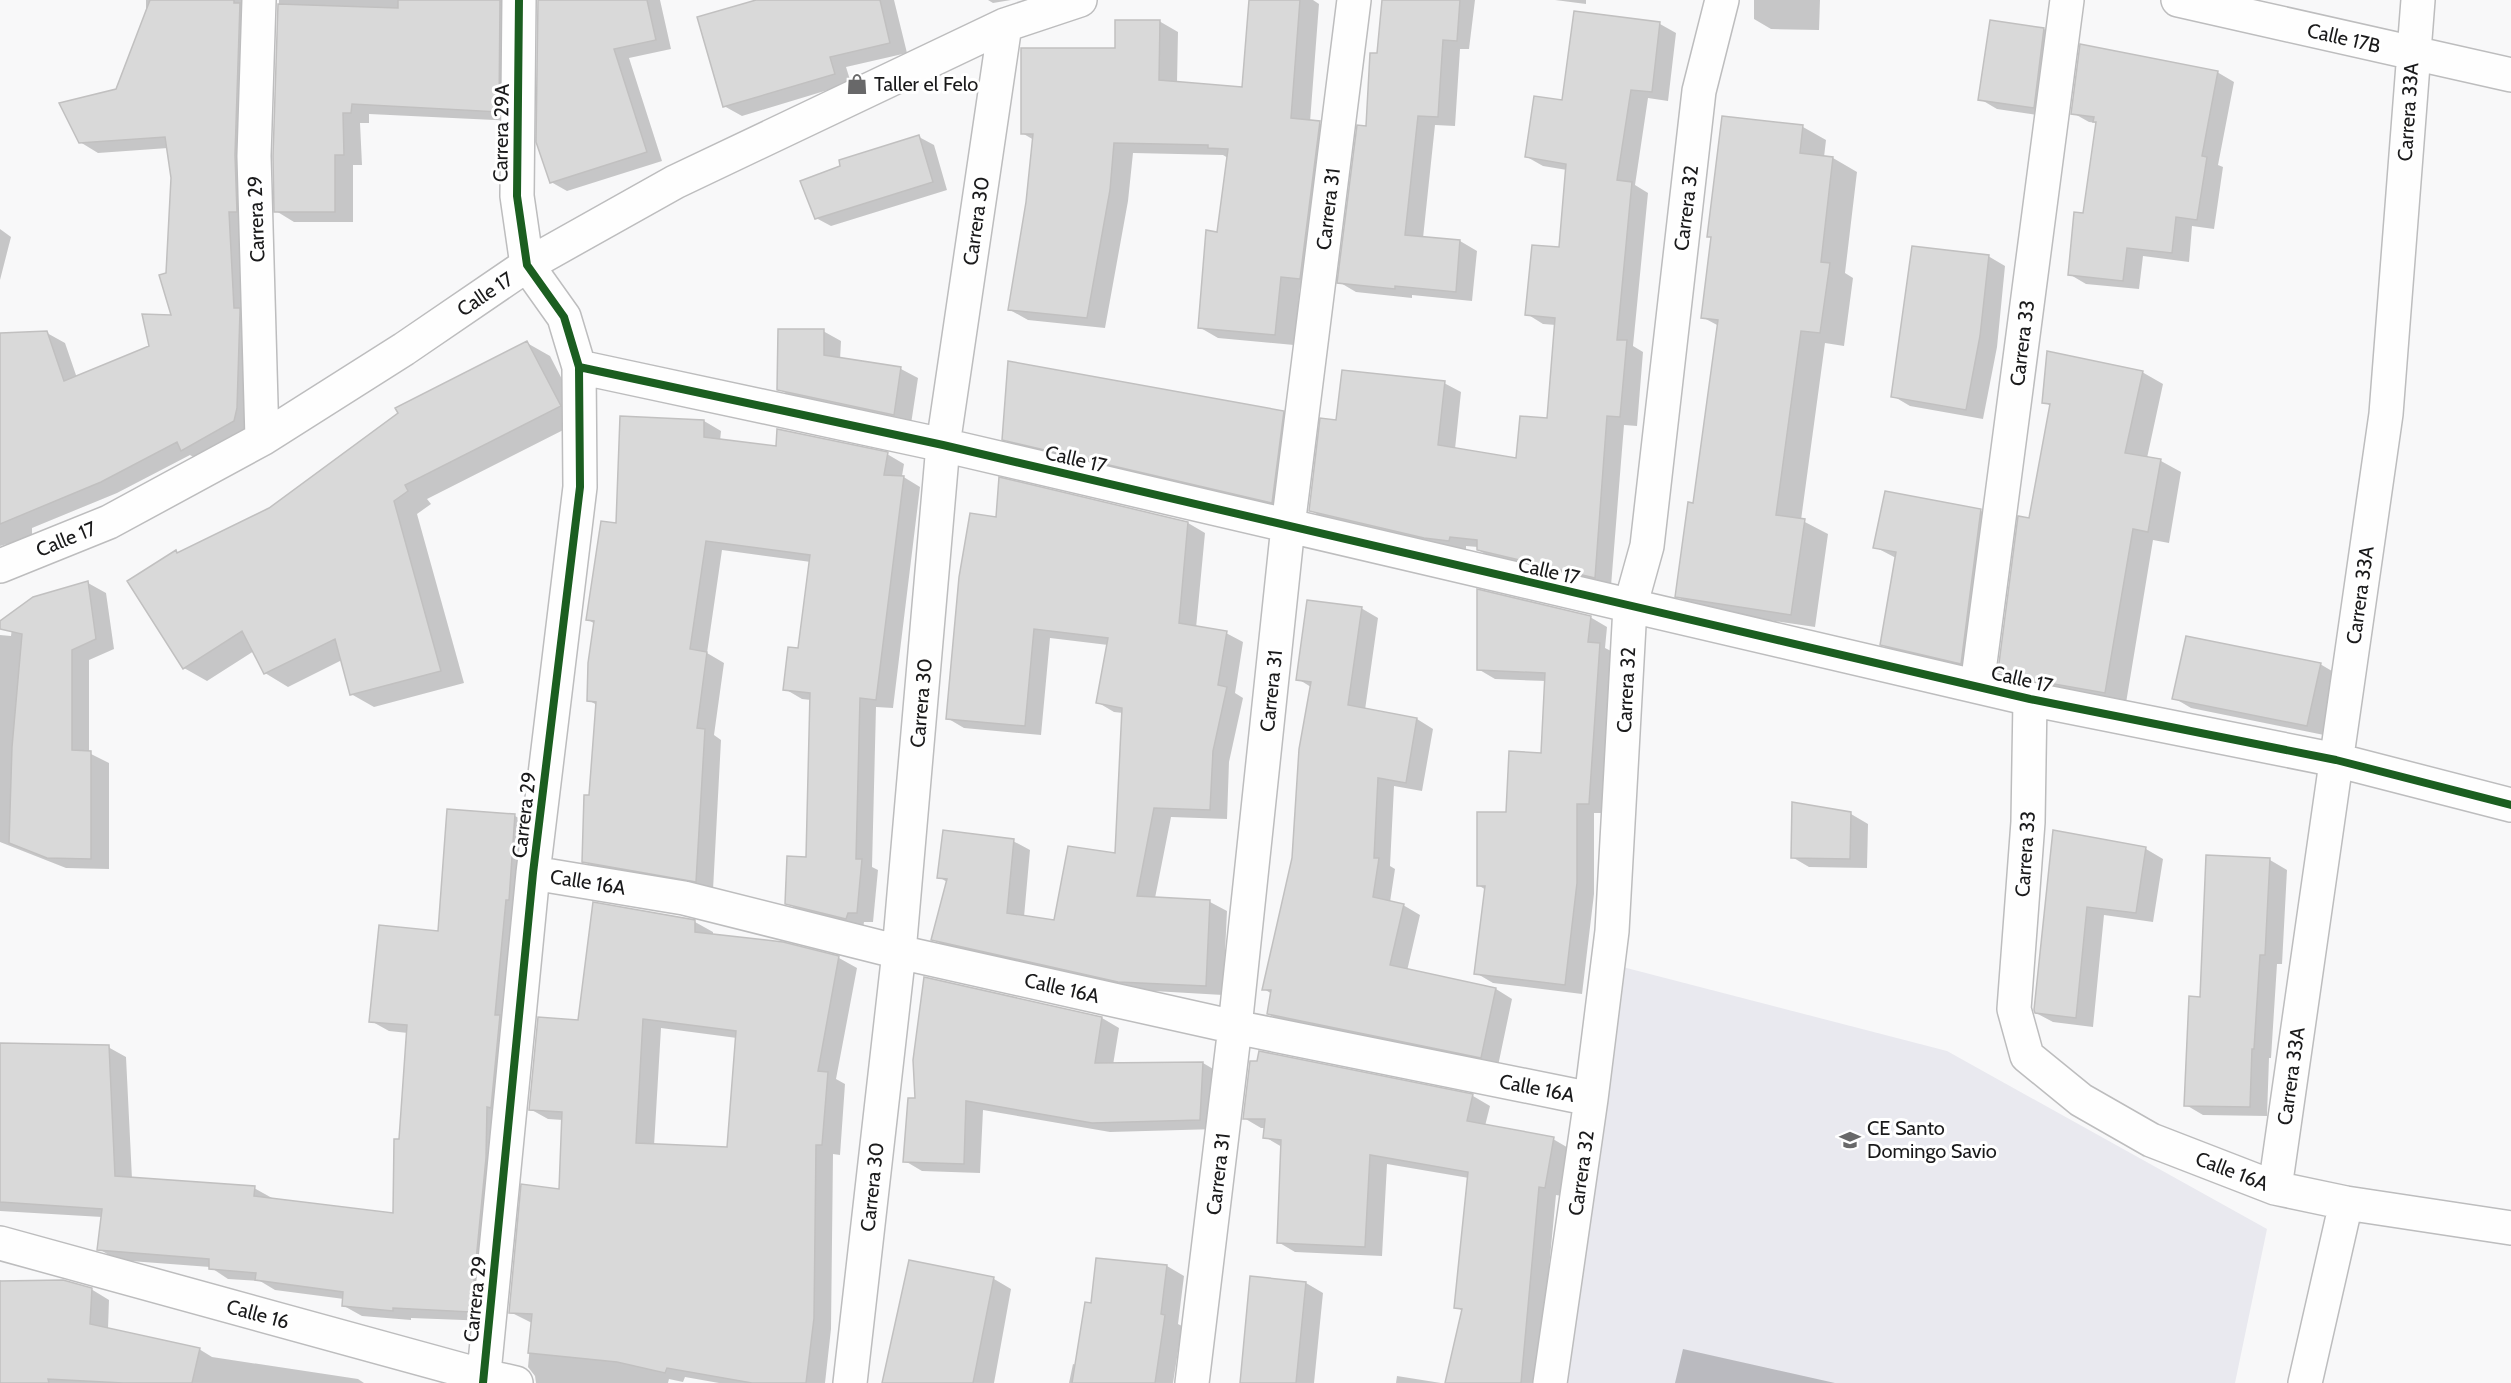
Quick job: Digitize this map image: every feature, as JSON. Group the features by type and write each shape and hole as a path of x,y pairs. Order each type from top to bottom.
{"street":[{"name":"Carrera 29","path":"259,0 254,156 262,439"},
{"name":"Carrera 29A","path":"519,0 517,196 527,265"},
{"name":"Carrera 31","path":"1192,1383 1235,1027 1288,526 1354,0"},
{"name":"Carrera 32","path":"1550,1383 1591,1099 1612,931 1630,607 1647,546 1699,91 1722,0"},
{"name":"Carrera 33","path":"1977,686 2067,0"},
{"name":"Calle 17B","path":"2178,0 2511,75"},
{"name":"Carrera 33A","path":"2275,1188 2385,414 2418,0"},
{"name":"Calle 17","path":"0,566 109,522 262,439 404,349 527,265 675,182 1005,25 1063,3"},
{"name":"Carrera 30","path":"850,1383 899,952 943,445 1005,25"},
{"name":"Carrera 29","path":"484,1380 533,873 580,487 579,367 564,317 527,265"},
{"name":"Calle 17","path":"579,367 943,445 2030,699 2336,760 2511,805"},
{"name":"Carrera 33","path":"2014,1009 2028,822 2030,699"},
{"name":"Calle 16A","path":"533,873 684,898 899,952 1235,1027 1591,1099"},
{"name":"Calle 16A","path":"2014,1009 2027,1056 2081,1100 2151,1140 2275,1188 2346,1203 2511,1228"},
{"path":"2306,1383 2346,1203"},
{"name":"Calle 16","path":"0,1243 484,1380 516,1383"}],"shaded area":[{"name":"CE Santo Domingo Savio","path":"1615,965 1947,1051 2267,1229 2235,1383 1564,1383"}],"building":[{"path":"150,0 234,0 234,3 240,3 235,155 237,212 229,212 234,308 240,308 237,408 234,421 181,451 177,442 101,482 0,524 0,333 47,331 64,381 149,346 142,314 171,315 159,275 166,273 171,178 165,137 79,143 59,103 116,89"},
{"path":"398,0 500,0 499,112 352,104 351,113 343,113 344,155 335,155 335,212 274,212 273,156 278,4 398,8"},
{"path":"538,0 647,0 656,40 614,49 647,152 550,183 536,142"},
{"path":"756,0 880,0 890,43 830,57 835,74 723,107 697,17"},
{"path":"1249,0 1300,0 1291,118 1320,121 1300,279 1281,277 1275,335 1198,328 1206,230 1217,232 1228,149 1208,148 1208,145 1114,143 1110,190 1087,318 1008,310 1026,202 1033,134 1021,134 1021,48 1115,48 1115,20 1160,20 1159,80 1242,87"},
{"path":"1382,0 1460,0 1457,41 1443,40 1438,117 1418,116 1405,235 1460,240 1456,292 1337,283 1357,125 1366,126 1370,53 1377,53"},
{"path":"1574,11 1660,22 1652,92 1631,90 1617,180 1632,182 1617,340 1627,340 1620,417 1607,416 1595,578 1477,550 1477,540 1450,537 1449,541 1424,538 1309,511 1320,418 1336,420 1342,370 1445,381 1438,445 1516,458 1520,416 1547,418 1555,318 1525,315 1532,245 1559,247 1566,164 1525,157 1534,96 1562,100"},
{"path":"1990,20 2044,28 2034,108 1978,100"},
{"path":"2080,44 2218,71 2202,156 2207,157 2197,220 2176,217 2172,253 2127,248 2123,281 2068,275 2074,212 2083,213 2096,122 2093,122 2094,117 2071,114"},
{"path":"1722,116 1803,125 1800,153 1833,157 1821,262 1830,263 1820,333 1801,331 1776,515 1805,519 1791,615 1675,597 1688,502 1693,503 1718,320 1701,318 1711,237 1707,237"},
{"path":"919,135 933,182 815,219 800,181 840,166 839,160"},
{"path":"1912,246 1989,255 1980,336 1966,410 1891,397"},
{"path":"778,329 824,329 824,355 901,367 894,415 777,390"},
{"path":"527,341 561,406 405,485 408,491 394,501 441,671 350,695 335,639 264,674 242,631 183,669 127,581 176,550 177,553 269,508 398,413 395,408"},
{"path":"2047,351 2143,371 2125,453 2161,459 2148,532 2133,529 2105,693 2037,681 1998,671 2018,516 2029,518 2050,404 2042,403"},
{"path":"1008,361 1284,411 1272,503 1002,440"},
{"path":"620,416 704,420 704,437 776,446 777,429 888,452 884,475 904,476 876,700 860,698 856,859 862,859 857,913 848,913 846,919 785,904 787,856 806,857 810,693 783,690 788,647 798,648 810,555 706,541 690,649 707,652 697,728 705,729 696,882 582,862 584,795 589,795 596,702 587,701 588,663 594,621 586,620 601,521 616,523"},
{"path":"999,477 1188,522 1179,623 1227,631 1218,685 1227,687 1213,751 1210,810 1154,808 1137,896 1210,900 1206,986 1118,982 931,940 947,879 937,878 943,830 1014,839 1007,913 1054,920 1068,846 1115,853 1122,708 1096,703 1108,638 1034,629 1025,726 946,719 959,577 970,513 996,517"},
{"path":"1885,491 1981,509 1961,664 1880,645 1896,552 1873,548"},
{"path":"88,581 96,639 72,650 72,750 91,751 91,859 47,858 9,843 12,747 22,634 0,629 0,621 33,597"},
{"path":"1477,589 1591,616 1588,642 1600,643 1589,804 1577,804 1577,883 1565,985 1474,974 1485,886 1477,886 1477,812 1506,812 1509,751 1541,753 1545,673 1477,670"},
{"path":"1307,600 1362,607 1348,705 1417,718 1406,783 1378,778 1374,858 1379,858 1373,897 1404,904 1390,965 1496,988 1481,1058 1267,1014 1271,990 1262,990 1292,858 1299,749 1311,682 1296,680"},
{"path":"2186,636 2321,663 2307,726 2172,699"},
{"path":"1792,802 1851,812 1850,859 1791,858"},
{"path":"447,809 515,814 509,900 506,900 495,1015 500,1015 491,1108 487,1107 486,1158 471,1312 393,1308 393,1311 342,1306 343,1292 255,1280 256,1273 209,1269 209,1259 97,1250 102,1209 0,1202 0,1043 109,1045 115,1176 255,1186 254,1196 393,1213 394,1139 399,1139 407,1025 369,1022 379,925 438,931"},
{"path":"2053,830 2146,847 2136,913 2087,907 2076,1018 2035,1013 2034,1010"},
{"path":"2206,855 2270,858 2265,955 2260,955 2254,1049 2252,1049 2250,1107 2184,1106 2189,996 2200,997"},
{"path":"593,902 695,920 695,932 783,942 839,956 818,1071 828,1072 822,1145 816,1145 814,1318 806,1383 752,1383 667,1368 665,1373 617,1362 528,1353 532,1314 509,1313 521,1184 559,1189 562,1112 529,1110 538,1017 578,1020","holes":["643,1019 736,1031 727,1147 636,1143"]},
{"path":"924,977 1102,1017 1095,1063 1203,1062 1200,1120 1092,1123 966,1101 964,1164 903,1162 908,1098 915,1098 913,1060"},
{"path":"1259,1051 1473,1094 1467,1121 1554,1137 1545,1188 1539,1187 1521,1383 1445,1383 1462,1309 1454,1308 1468,1172 1370,1155 1365,1247 1277,1243 1281,1140 1263,1138 1265,1119 1243,1119 1250,1061 1257,1061"},
{"path":"1096,1258 1167,1265 1161,1314 1165,1315 1155,1383 1072,1383 1085,1302 1091,1303"},
{"path":"909,1260 994,1277 973,1383 882,1383"},
{"path":"1250,1276 1306,1282 1296,1383 1240,1383"},
{"path":"63,1280 92,1288 90,1324 200,1348 192,1383 123,1383 48,1379 49,1383 0,1383 0,1281"}],"cycle path":[{"path":"483,1383 533,873 580,487 579,367 564,317 527,265 517,196 519,0"},
{"path":"579,367 943,445 2030,699 2336,760 2511,805"}],"place":[{"name":"Taller el Felo","path":"857,84"},
{"name":"CE Santo Domingo Savio","path":"1850,1140"}]}
